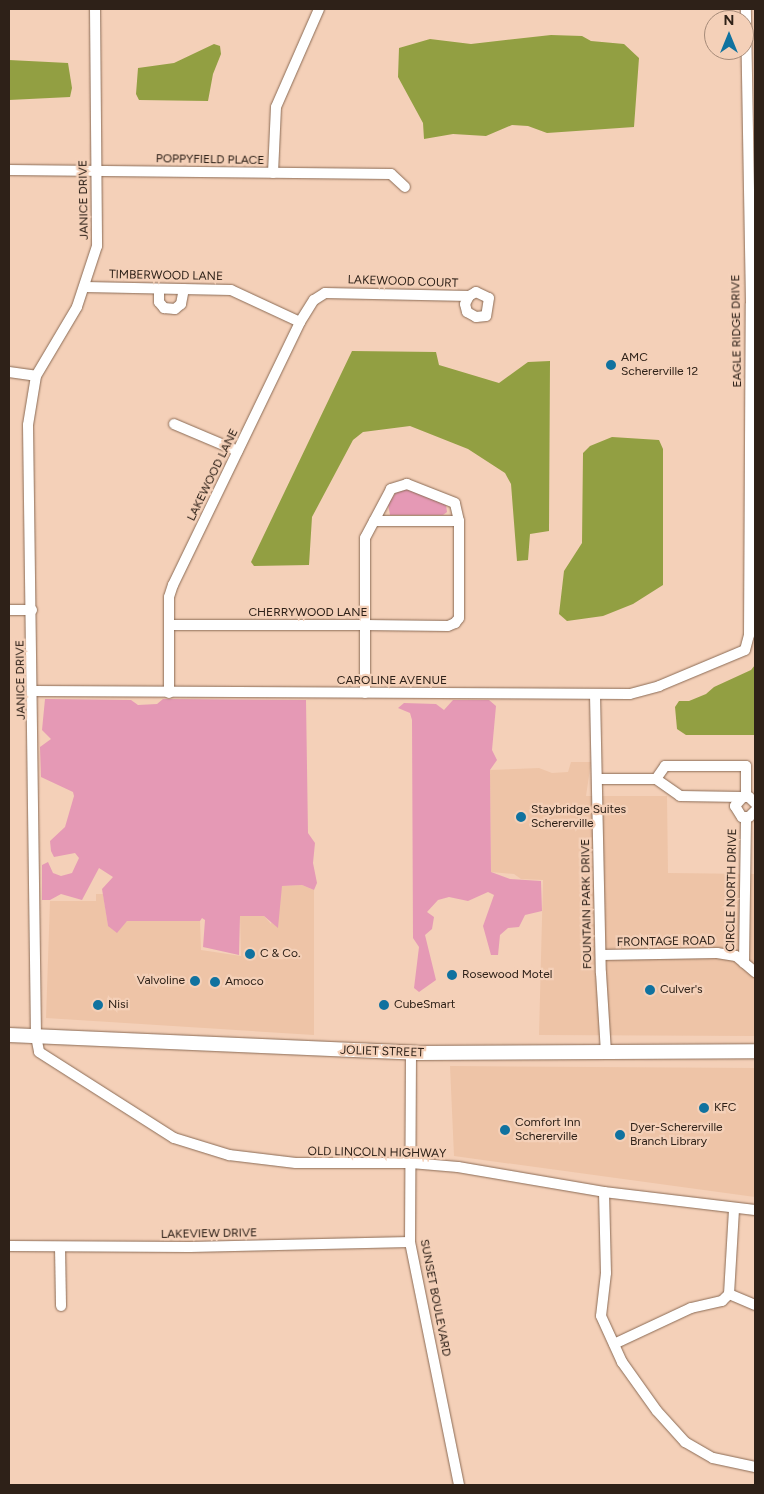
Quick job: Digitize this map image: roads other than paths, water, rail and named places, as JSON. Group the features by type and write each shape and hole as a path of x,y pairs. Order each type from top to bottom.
{"main road":[{"name":"JOLIET STREET","path":"9,1035 411,1053 755,1051"}],"street":[{"name":"JANICE DRIVE","path":"36,1036 34,691 28,425 36,376 77,307 97,246 95,9"},
{"path":"273,173 276,107 319,9"},
{"name":"EAGLE RIDGE DRIVE","path":"743,652 750,634 752,554 753,304 746,9"},
{"name":"POPPYFIELD PLACE","path":"9,170 391,174 405,187"},
{"name":"TIMBERWOOD LANE","path":"85,287 230,290 300,322"},
{"path":"158,289 159,302 164,308 175,309 181,304 184,289"},
{"name":"LAKEWOOD LANE","path":"169,693 169,597 173,585 300,322 314,300 325,293 336,292"},
{"name":"LAKEWOOD COURT","path":"336,292 469,296"},
{"path":"9,372 36,376"},
{"path":"174,424 238,451"},
{"path":"365,693 366,538 374,520 391,489 407,484 455,503 459,521 374,520"},
{"name":"CHERRYWOOD LANE","path":"169,625 448,626 459,618 459,521"},
{"path":"9,610 32,610"},
{"name":"CAROLINE AVENUE","path":"34,691 630,694 659,686 703,664 743,652"},
{"name":"FOUNTAIN PARK DRIVE","path":"596,695 600,955 606,1052"},
{"path":"656,779 665,766 746,766 744,797"},
{"path":"597,779 656,779 680,796 744,797 755,803"},
{"name":"CIRCLE NORTH DRIVE","path":"744,797 736,802 736,809 746,817 744,963"},
{"path":"746,817 755,811"},
{"name":"FRONTAGE ROAD","path":"600,955 717,953 736,956 755,972"},
{"name":"OLD LINCOLN HIGHWAY","path":"36,1036 39,1052 43,1056 174,1138 229,1155 296,1163 411,1164 458,1168 604,1192 755,1210"},
{"name":"SUNSET BOULEVARD","path":"411,1053 410,1242 459,1485"},
{"path":"604,1192 606,1273 601,1316 614,1344 656,1411 685,1442 713,1458 755,1467"},
{"path":"614,1344 691,1308 722,1301 729,1294 734,1209"},
{"name":"LAKEVIEW DRIVE","path":"9,1246 60,1247 410,1242"},
{"path":"60,1247 61,1306"},
{"path":"729,1294 755,1305"}],"place":[{"name":"AMC Schererville 12","path":"611,365"},
{"name":"Staybridge Suites Schererville","path":"521,817"},
{"name":"C & Co.","path":"250,954"},
{"name":"Rosewood Motel","path":"452,975"},
{"name":"Valvoline","path":"195,981"},
{"name":"Amoco","path":"215,982"},
{"name":"Culver's","path":"650,990"},
{"name":"Nisi","path":"98,1005"},
{"name":"CubeSmart","path":"384,1005"},
{"name":"KFC","path":"704,1108"},
{"name":"Comfort Inn Schererville","path":"505,1130"},
{"name":"Dyer-Schererville Branch Library","path":"620,1135"}]}
